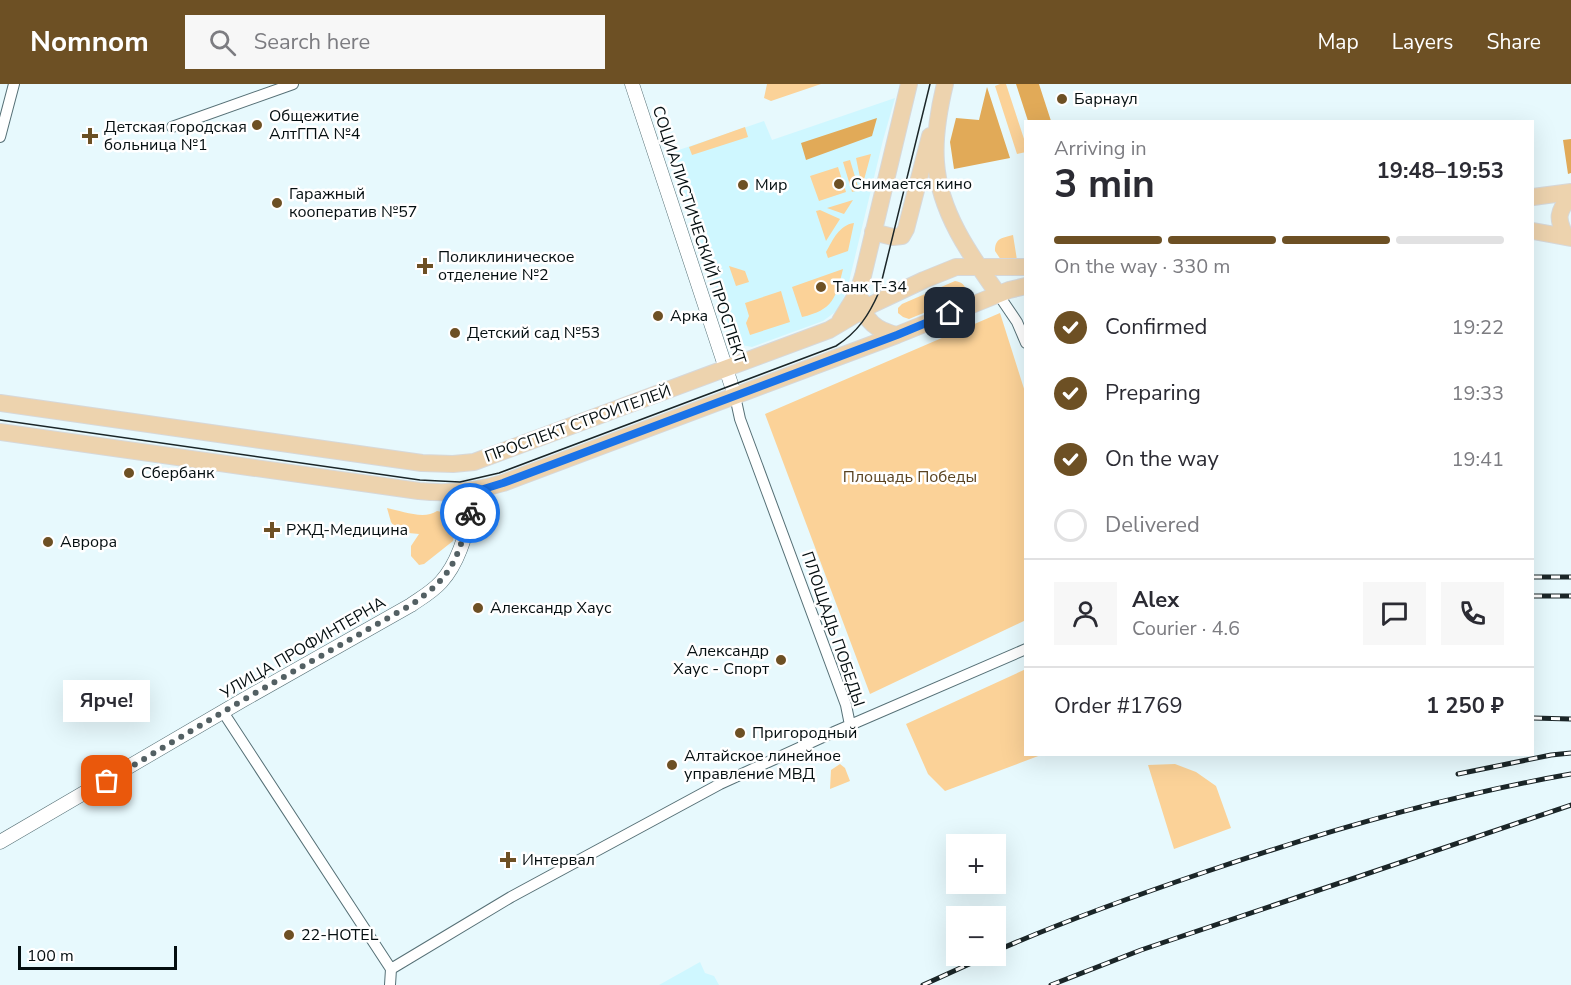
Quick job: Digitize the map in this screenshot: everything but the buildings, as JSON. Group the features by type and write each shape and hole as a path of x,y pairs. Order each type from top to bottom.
{"main road":[{"path":"829,330 849,309 858,292 909,84"},
{"path":"873,232 898,238 902,236 945,84"},
{"path":"941,101 936,134 936,164 939,180 961,240 998,294"},
{"path":"1534,197 1571,193"},
{"path":"1568,238 1559,224 1559,211 1571,193"},
{"path":"1534,231 1568,238"},
{"name":"ПРОСПЕКТ СТРОИТЕЛЕЙ","path":"0,403 434,464 474,462 829,330 924,280 956,267 1024,267"},
{"path":"863,276 861,292 863,311 874,325 885,332 897,335"},
{"name":"ПРОСПЕКТ СТРОИТЕЛЕЙ","path":"0,432 419,491 441,493 477,491 897,335 998,294 1024,287"},
{"path":"255,468 258,440"}],"street":[{"path":"0,137 14,84"},
{"path":"172,127 293,84"},
{"name":"СОЦИАЛИСТИЧЕСКИЙ ПРОСПЕКТ","path":"632,84 735,396"},
{"path":"998,294 1017,322 1024,338"},
{"name":"ПЛОЩАДЬ ПОБЕДЫ","path":"735,396 740,419 846,705 850,725 1024,650"},
{"name":"УЛИЦА ПРОФИНТЕРНА","path":"0,842 430,592 441,582 457,557 477,491"},
{"path":"223,712 391,969 390,985"},
{"path":"391,969 512,897 693,798 850,725"}],"shaded area":[{"path":"1016,84 1039,84 1051,120 1028,120"},
{"path":"987,87 1010,158 954,169 950,142 956,118 979,120"},
{"path":"895,98 847,290 838,310 823,321 752,347 741,345 733,337 670,153 764,121 772,140"},
{"path":"877,118 872,136 806,160 801,143"},
{"path":"1571,139 1571,173 1568,174 1563,140"},
{"path":"700,962 705,973 714,976 719,985 659,985"}],"green space":[{"path":"767,84 821,84 771,101 764,98"},
{"path":"1006,84 1024,139 1024,152 1017,154 995,86"},
{"path":"745,127 748,137 692,155 689,147"},
{"path":"871,154 862,187 856,158"},
{"path":"850,160 859,190 852,192 843,162"},
{"path":"838,167 846,192 819,201 810,176"},
{"path":"853,200 844,214 827,208"},
{"path":"820,210 840,219 826,241 816,211"},
{"path":"854,223 848,251 828,258 826,252 837,234 844,227"},
{"path":"1013,235 1017,260 1001,260 995,251 996,243 1000,239"},
{"path":"729,266 745,271 749,282 736,286"},
{"path":"843,269 832,301 820,311 802,317 792,287"},
{"path":"955,281 961,283 967,292 962,297 909,319 898,313 898,308 902,304"},
{"path":"781,291 790,322 750,335 746,323 749,316 745,303"},
{"name":"Площадь Победы","path":"1000,313 1024,389 1024,621 870,694 765,414"},
{"path":"387,508 419,515 432,514 437,511 457,515 453,541 424,564 419,565 411,556 411,546 419,534 398,532 391,522"},
{"path":"1024,670 1024,756 1038,756 945,791 928,774 906,724"},
{"path":"840,764 845,768 850,781 830,789 831,770"},
{"path":"1175,764 1196,772 1216,786 1231,828 1174,849 1148,765"}],"tram line":[{"path":"0,420 420,480 460,482 499,473 836,346 851,335 867,316 879,292 930,84"}],"railway":[{"path":"1534,577 1571,577"},
{"path":"1534,596 1571,596"},
{"path":"1534,718 1571,719"},
{"path":"1458,774 1571,753"},
{"path":"1006,947 1126,900 1295,842 1432,804 1571,774"},
{"path":"1051,985 1141,950 1571,805"},
{"path":"923,985 965,966"}],"way so far":[{"path":"107,781 430,592 441,582 457,557 470,513"}],"place":[{"name":"Барнаул","path":"1062,99"},
{"name":"Общежитие АлтГПА №4","path":"257,125"},
{"name":"Детская городская больница №1","path":"90,136"},
{"name":"Снимается кино","path":"839,184"},
{"name":"Мир","path":"743,185"},
{"name":"Гаражный кооператив №57","path":"277,203"},
{"name":"Поликлиническое отделение №2","path":"425,266"},
{"name":"Танк Т-34","path":"821,287"},
{"name":"Арка","path":"658,316"},
{"name":"Детский сад №53","path":"455,333"},
{"name":"Сбербанк","path":"129,473"},
{"name":"РЖД-Медицина","path":"272,530"},
{"name":"Аврора","path":"48,542"},
{"name":"Александр Хаус","path":"478,608"},
{"name":"Александр Хаус - Спорт","path":"781,660"},
{"name":"Пригородный","path":"740,733"},
{"name":"Алтайское линейное управление МВД","path":"672,765"},
{"name":"Ярче!","path":"107,781"},
{"name":"Интервал","path":"508,860"},
{"name":"22-HOTEL","path":"289,935"}],"route":[{"path":"470,513 477,491 547,467 950,313"}]}
